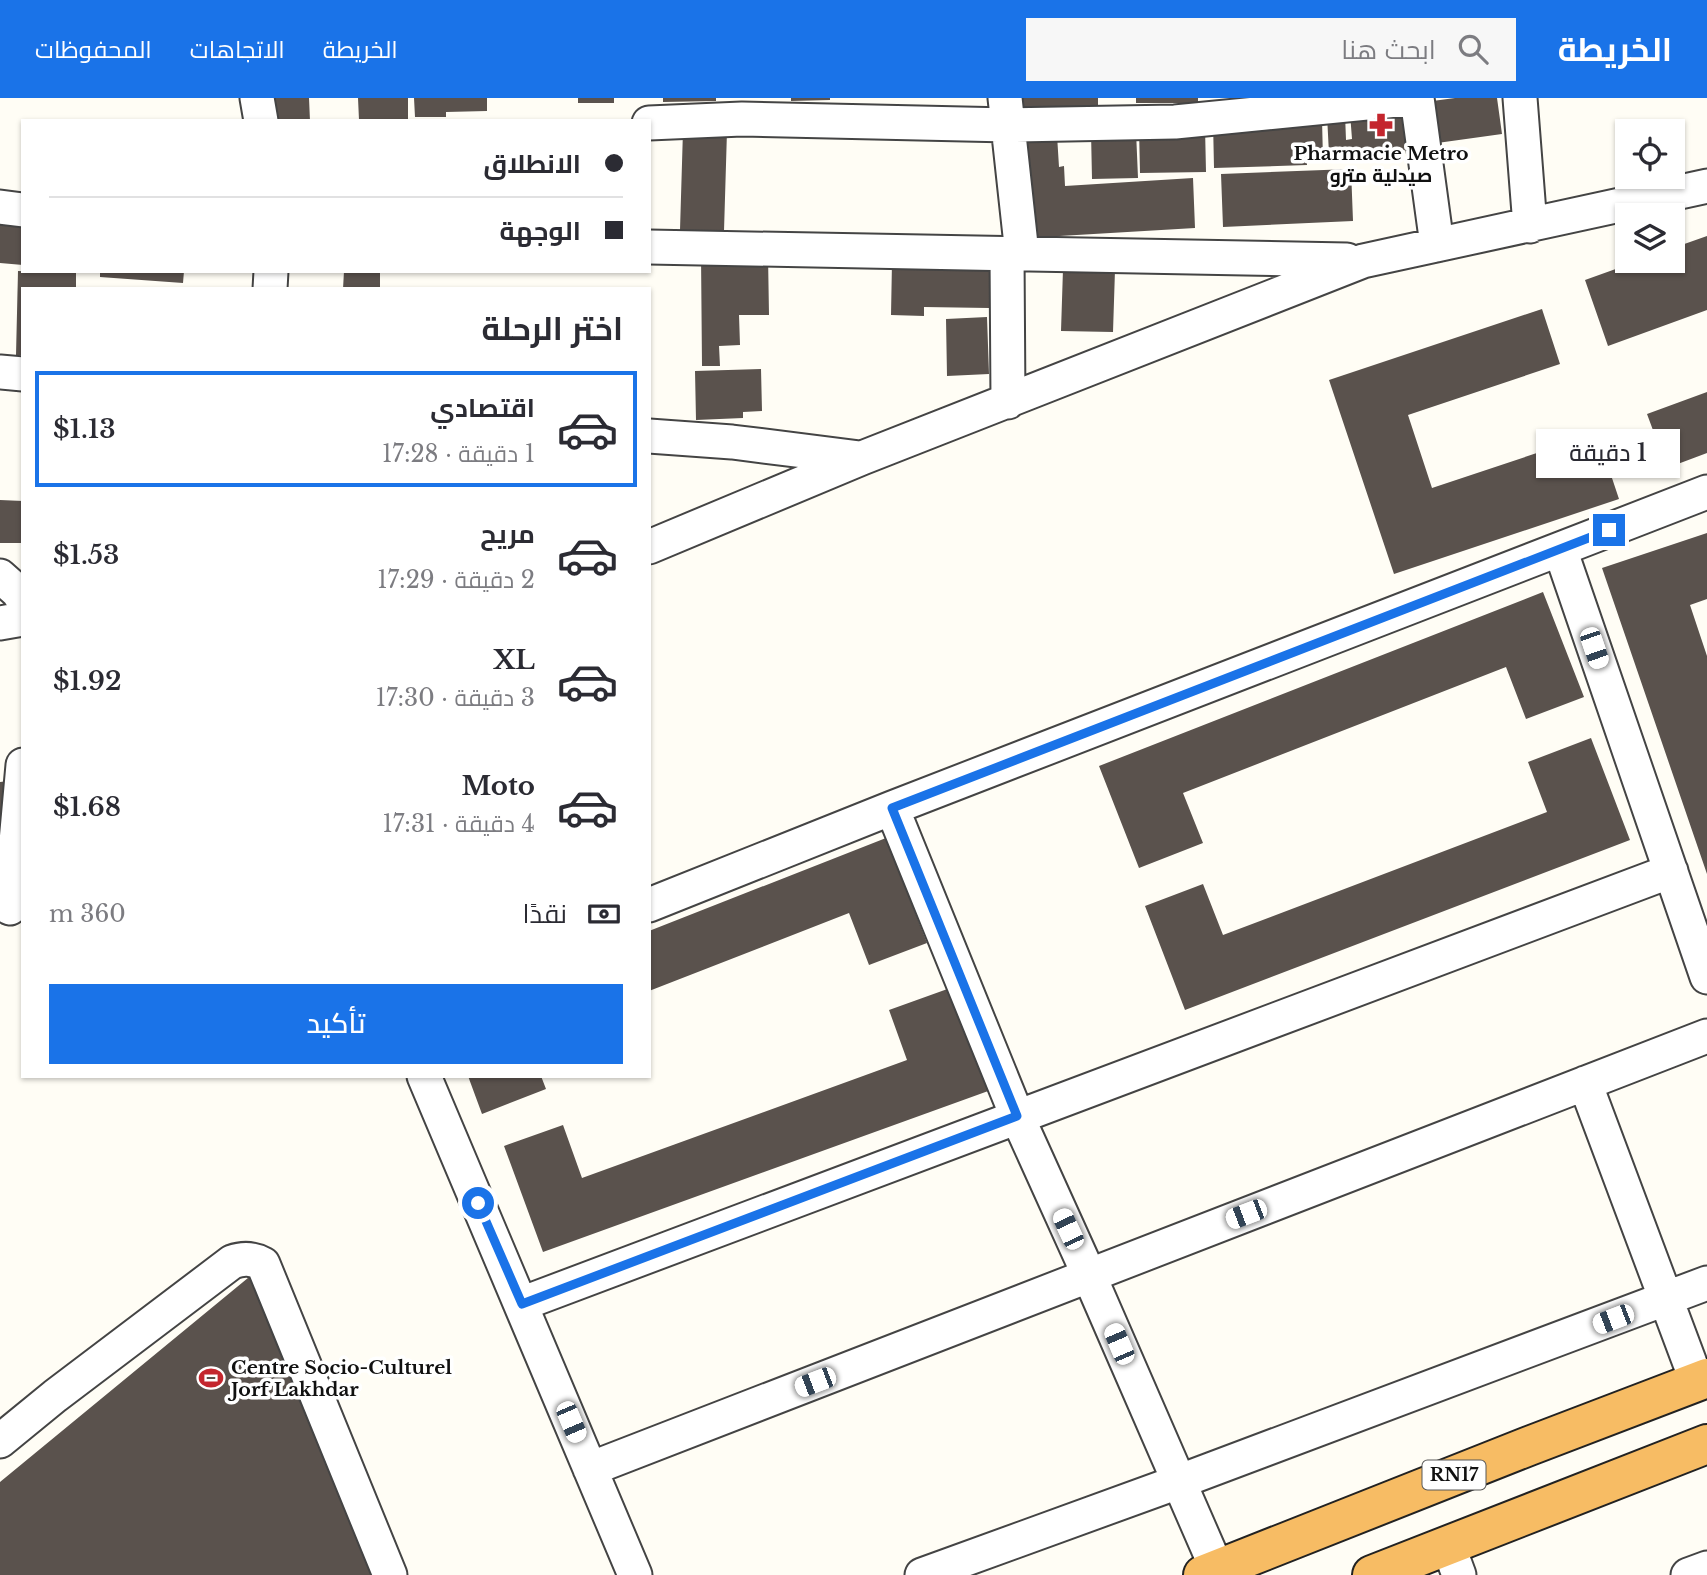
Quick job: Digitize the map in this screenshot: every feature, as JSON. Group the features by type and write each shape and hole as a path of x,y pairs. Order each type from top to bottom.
{"highway":[{"name":"RN17","path":"1210,1572 1516,1450 1702,1380"},
{"path":"1372,1575 1453,1560 1707,1444"}],"street":[{"path":"257,98 261,119"},
{"path":"651,123 739,109 1007,112 1175,122 1417,98 1437,245"},
{"path":"1520,98 1530,226"},
{"path":"1007,112 1015,254 1008,402"},
{"path":"651,546 862,458 1363,261 1707,186"},
{"path":"0,207 21,210"},
{"path":"651,247 1363,261"},
{"path":"0,372 21,374"},
{"path":"651,436 732,442 862,458"},
{"path":"651,904 1707,492"},
{"path":"1560,549 1707,977"},
{"path":"0,576 21,597"},
{"path":"0,623 21,620"},
{"path":"0,766 21,765"},
{"path":"11,908 21,789"},
{"path":"892,808 1017,1116 1178,1482 1210,1572"},
{"path":"522,1304 1671,871"},
{"path":"590,1469 1707,1036"},
{"path":"425,1078 635,1575"},
{"path":"1585,1083 1664,1299 1702,1380"},
{"path":"0,1441 55,1395 232,1262 242,1258 255,1259 263,1264 390,1575"},
{"path":"922,1575 1707,1283"},
{"path":"1688,1575 1707,1567"}],"building":[{"path":"271,98 309,98 310,119 272,119"},
{"path":"358,98 408,98 408,119 359,119"},
{"path":"414,98 487,98 487,111 446,112 446,117 415,117"},
{"path":"578,98 614,98 614,103 578,103"},
{"path":"663,98 716,98 716,101 663,102"},
{"path":"791,98 830,98 830,100 791,101"},
{"path":"1013,98 1098,98 1098,106 1014,111"},
{"path":"1136,98 1198,98 1198,103 1136,103"},
{"path":"1455,98 1497,98 1502,134 1430,144 1425,102"},
{"path":"1408,110 1410,150 1329,154 1327,115 1345,114 1346,140 1352,139 1350,113"},
{"path":"1322,119 1323,160 1307,161 1307,165 1214,168 1213,121"},
{"path":"1205,127 1206,172 1140,173 1139,128"},
{"path":"683,130 727,131 724,231 680,230"},
{"path":"1136,131 1138,178 1092,179 1091,132"},
{"path":"1057,135 1059,167 1064,166 1065,186 1193,178 1195,228 1026,238 1021,137"},
{"path":"1351,169 1353,221 1223,227 1221,174"},
{"path":"0,220 21,222 21,265 0,263"},
{"path":"1707,236 1707,310 1608,346 1585,280 1615,269 1615,273 1685,273 1685,244"},
{"path":"701,255 768,255 769,315 739,315 740,345 719,346 720,366 702,366"},
{"path":"892,262 991,265 989,308 924,307 924,316 891,315"},
{"path":"1063,269 1115,270 1113,332 1061,331"},
{"path":"18,271 76,273 76,287 21,287 21,355 16,355"},
{"path":"100,273 184,273 183,283 100,277"},
{"path":"344,273 380,273 380,287 343,287"},
{"path":"1542,309 1560,364 1408,415 1432,488 1597,433 1619,499 1394,574 1329,380"},
{"path":"987,317 989,374 947,376 946,319"},
{"path":"761,369 762,411 743,412 743,418 696,420 695,371"},
{"path":"1707,392 1707,453 1667,468 1647,414"},
{"path":"0,500 21,501 21,543 0,543"},
{"path":"1707,533 1707,599 1690,605 1707,656 1707,874 1602,568"},
{"path":"1543,592 1584,697 1526,719 1506,667 1183,793 1203,843 1139,868 1099,766"},
{"path":"1591,738 1630,840 1185,1010 1145,906 1203,884 1223,935 1547,812 1528,762"},
{"path":"9,781 11,828 0,829 0,782"},
{"path":"886,838 927,943 869,965 849,913 651,990 651,930"},
{"path":"953,987 991,1090 543,1252 504,1146 563,1125 582,1178 907,1060 889,1010"},
{"path":"469,1078 542,1078 546,1089 482,1114"},
{"name":"Centre Socio-Culturel Jorf Lakhdar","path":"254,1273 375,1575 0,1575 0,1482"}],"place":[{"name":"Pharmacie Metro صيدلية مترو","path":"1381,125"},
{"name":"Centre Socio-Culturel Jorf Lakhdar","path":"211,1378"}],"route":[{"path":"478,1203 522,1304 1017,1116 892,808 1609,530"}]}
